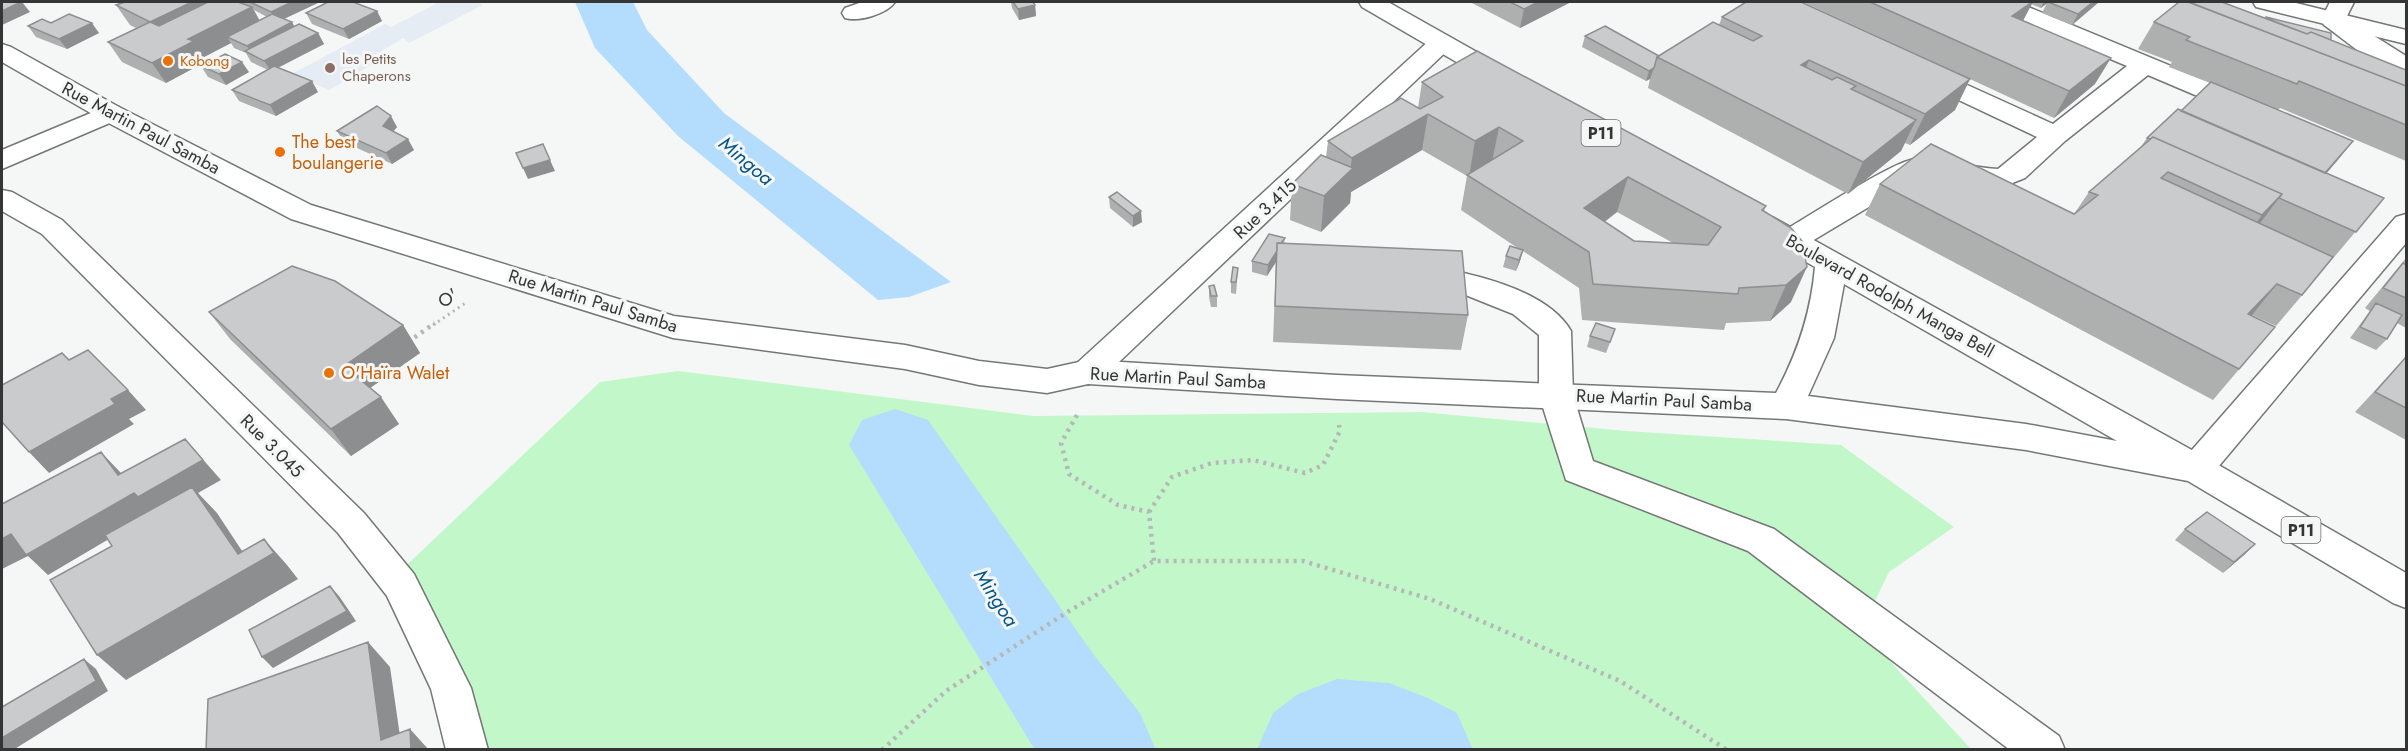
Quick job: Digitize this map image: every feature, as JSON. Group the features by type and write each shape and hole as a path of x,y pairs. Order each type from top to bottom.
{"main road":[{"path":"854,14 883,2"},
{"path":"1371,2 1523,89"},
{"path":"1996,2 2271,118"},
{"path":"2265,2 2337,11 2406,38"},
{"path":"2337,11 2374,48 2406,67"},
{"name":"Rue 3.415","path":"1094,373 1441,43"},
{"name":"Rue Martin Paul Samba","path":"2,52 110,113 302,212 673,327 904,357 979,373 1047,381 1094,373 1337,387 1786,406 2026,437 2196,469"},
{"path":"1791,240 1913,168 1945,168 1981,177 2002,178 2015,172 2055,135 2145,65"},
{"path":"1906,66 2055,135"},
{"path":"2,160 110,113"},
{"name":"Rue 3.045","path":"2,199 52,227 351,523 401,585 451,688 467,750"},
{"name":"Boulevard Rodolph Manga Bell","path":"1739,212 2196,469 2406,592"},
{"path":"2196,469 2406,224"},
{"path":"1786,406 1820,337 1829,303 1830,264"},
{"path":"1392,273 1464,282 1524,306 1555,330 1556,395 1578,470 1761,540 2044,750"}],"path":[{"name":"O'","path":"405,344 507,275"},
{"path":"1094,373 1061,442 1069,474 1118,505 1149,512"},
{"path":"1154,561 1149,512 1172,477 1212,463 1253,460 1305,473 1323,465 1340,431 1337,387"},
{"path":"882,750 946,691 1069,611 1154,561 1303,561 1430,599 1620,681 1727,750"}],"shaded area":[{"path":"435,2 478,2 483,5 409,43 403,38 377,54 385,57 329,90 292,74 385,24 391,27 436,4"}],"green space":[{"path":"678,371 1034,416 1421,412 1627,431 1841,445 1954,527 1889,572 1861,630 1971,749 457,749 394,577 600,382"}],"water":[{"path":"575,2 633,2 647,30 724,113 951,282 909,297 878,300 678,136 595,48"}],"building":[{"path":"2,2 21,2 2,11"},
{"path":"125,2 192,2 150,22 116,5"},
{"path":"208,2 238,2 252,7 188,39 194,41 152,63 108,42 150,22 159,26"},
{"path":"250,2 292,2 271,12"},
{"path":"328,2 353,2 377,11 343,29 306,13"},
{"path":"1013,2 1033,2 1035,5 1018,9"},
{"path":"1510,2 1538,2 1524,9"},
{"path":"1746,2 1801,2 1970,79 1925,114 1809,60 1801,65 1832,80 1837,77 1856,86 1851,89 1916,120 1863,162 1657,57 1713,22 1753,41 1762,36 1722,17"},
{"path":"1870,2 2032,2 2012,16 2111,58 2069,91"},
{"path":"2048,2 2093,2 2078,14"},
{"path":"2179,2 2188,2 2406,86 2406,125 2299,81 2297,84 2186,40 2190,37 2154,22"},
{"path":"2189,2 2222,2 2307,34 2311,32 2406,70 2406,86"},
{"path":"69,14 92,23 59,39 28,26 42,19 51,23"},
{"path":"272,14 292,22 247,46 227,37"},
{"path":"2266,17 2331,33 2331,40 2311,32 2307,34"},
{"path":"299,24 318,33 264,61 245,51"},
{"path":"1605,26 1659,56 1654,68 1649,71 1585,36"},
{"path":"1477,51 1766,206 1762,210 1791,228 1802,241 1807,267 1786,285 1739,288 1738,294 1593,284 1589,252 1467,175 1523,141 1499,127 1475,141 1428,114 1352,158 1328,141 1401,98 1420,109 1443,97 1422,82","holes":["1628,177 1721,227 1708,245 1634,241 1584,208"]},
{"path":"225,54 242,62 219,74 201,66"},
{"path":"274,66 312,81 270,105 232,90"},
{"path":"2211,82 2353,141 2325,173 2181,111"},
{"path":"377,106 391,116 383,126 408,139 386,153 337,131"},
{"path":"2178,109 2384,198 2356,232 2279,198 2282,194 2153,137 2147,138"},
{"path":"2153,137 2282,194 2262,215 2168,172 2161,178 2333,257 2302,295 2277,284 2248,314 2275,327 2239,369 1880,184 1931,144 2074,214 2098,195 2089,192"},
{"path":"543,144 550,160 523,168 516,153"},
{"path":"1321,155 1353,168 1324,196 1292,184"},
{"path":"1117,192 1141,211 1133,216 1109,197"},
{"path":"1269,234 1285,238 1281,243 1277,243 1277,251 1268,265 1252,261"},
{"path":"1277,243 1462,251 1468,315 1275,306"},
{"path":"1510,246 1523,250 1519,260 1506,256"},
{"path":"2403,263 2406,265 2406,298 2383,288"},
{"name":"O'Haïra Walet","path":"292,266 335,281 403,325 344,366 381,397 331,429 209,312"},
{"path":"1233,267 1238,268 1236,282 1231,282"},
{"path":"1214,285 1217,296 1211,296 1209,286"},
{"path":"2376,303 2402,315 2387,339 2360,327"},
{"path":"1596,323 1615,329 1610,342 1590,336"},
{"path":"88,350 128,390 111,399 115,404 29,452 2,422 2,385 62,353 69,360"},
{"path":"2406,357 2406,408 2375,392"},
{"path":"185,439 203,460 138,497 134,493 26,555 11,534 2,539 2,504 101,452 118,475"},
{"path":"192,487 238,554 264,539 274,553 97,655 50,580 112,546 105,535"},
{"path":"2207,512 2255,544 2234,562 2185,529"},
{"path":"330,586 347,611 262,657 249,630"},
{"path":"368,642 381,740 410,729 411,750 206,750 208,699"},
{"path":"84,659 96,681 2,738 2,707"}],"waterway":[{"name":"Mingoa","path":"895,445 1056,689 1100,750"},
{"name":"Mingoa","path":"1313,750 1337,730 1389,734 1417,750"}],"place":[{"name":"Kobong","path":"168,61"},
{"name":"les Petits Chaperons","path":"330,68"},
{"name":"The best boulangerie","path":"280,152"},
{"name":"O'Haïra Walet","path":"329,373"}]}
